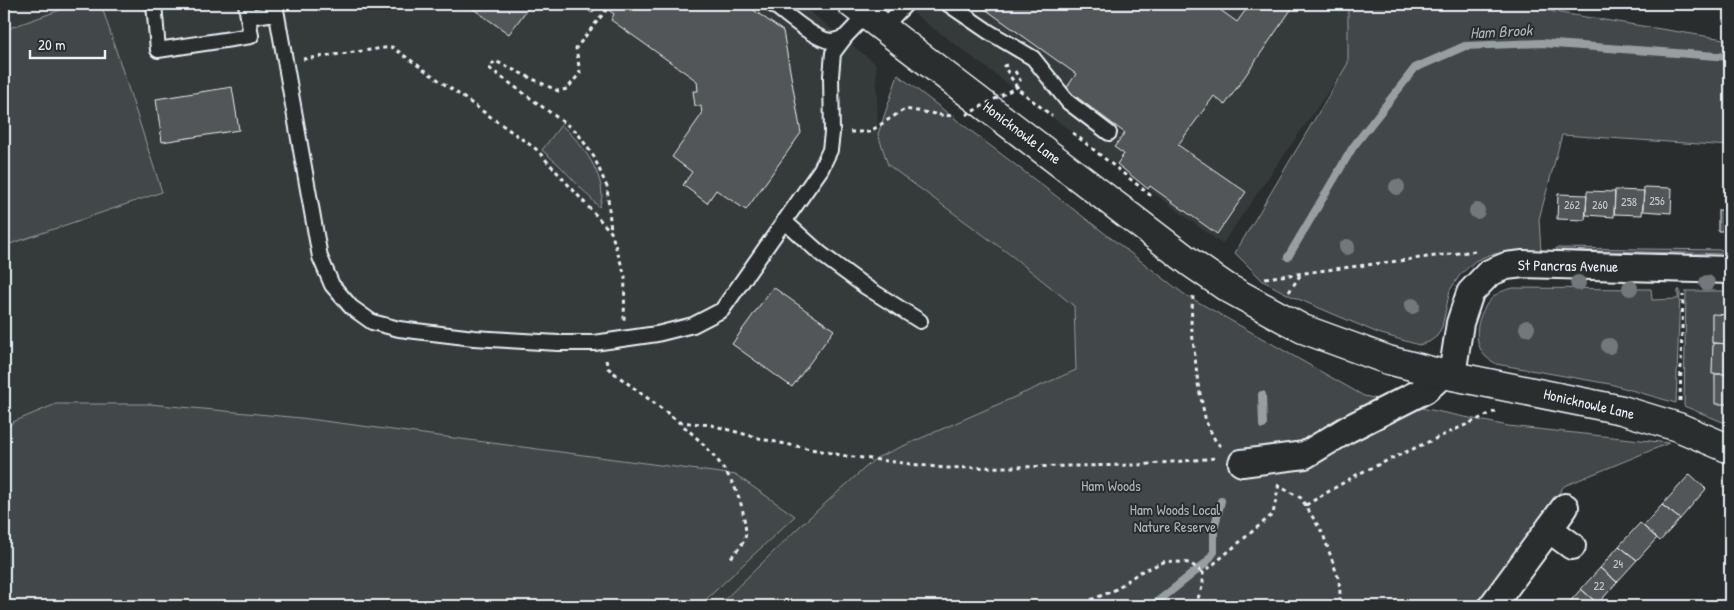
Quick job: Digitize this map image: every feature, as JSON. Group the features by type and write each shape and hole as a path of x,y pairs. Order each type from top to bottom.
{"street":[{"name":"Honicknowle Lane","path":"867,15 1192,263 1226,287 1310,332 1388,360 1622,410 1678,427 1730,449"},
{"name":"St Pancras Avenue","path":"1447,374 1470,293 1489,273 1506,266 1523,264 1730,270"},
{"path":"1231,458 1305,455 1348,429 1425,390 1447,374"},
{"path":"1492,606 1565,508"},
{"path":"1549,529 1572,546"}],"lane":[{"path":"154,4 158,50 250,36 247,10 275,8 320,257 332,286 351,307 372,322 399,329 474,338 558,343 603,342 657,334 693,325 722,310 821,169 830,150 833,54 845,37 867,15 906,4"},
{"path":"772,4 814,34 828,40 845,37"},
{"path":"948,4 989,32 1033,58 1068,102 1108,133"},
{"path":"784,221 821,254 866,287 920,321"}],"path":[{"path":"607,9 576,48 580,73 567,88 558,91 495,61 489,68 577,132 594,157 607,187 611,232 625,276 623,339"},
{"path":"285,61 392,47 536,149 611,232"},
{"path":"832,133 868,132 904,109 941,115 966,115 1022,84 1012,64"},
{"path":"1004,66 1018,88"},
{"path":"1087,183 1100,161 1106,165 1109,162 1113,138 1108,133"},
{"path":"1249,299 1262,278 1479,250"},
{"path":"1192,263 1194,285 1191,322 1198,384 1206,422 1216,442 1231,458"},
{"path":"1678,427 1683,269"},
{"path":"603,342 608,368 688,429 727,474 740,500 745,523 745,538 729,560"},
{"path":"1306,505 1358,474 1536,392"},
{"path":"679,422 711,425 766,440 846,456 944,468 1138,464 1231,458"},
{"path":"1195,606 1203,585 1203,573 1273,514 1278,485 1301,498 1323,534 1339,580 1341,606"},
{"path":"1076,606 1112,591 1140,572 1166,561 1190,563 1203,573"}],"shaded area":[{"path":"4,4 800,4 876,64 878,134 888,165 1012,256 1074,306 1076,370 876,458 800,526 718,606 4,606"},
{"path":"901,4 1348,4 1348,63 1222,244"}],"green space":[{"path":"77,4 101,4 162,192 4,246 4,30"},
{"path":"1348,4 1527,4 1554,12 1730,40 1730,146 1562,135 1539,219 1541,252 1510,251 1489,255 1475,261 1460,275 1450,290 1442,327 1437,336 1429,342 1419,345 1378,333 1291,296 1263,281 1235,253 1348,63"},
{"name":"Ham Woods","path":"898,75 1184,294 1364,396 1508,426 1669,443 1564,486 1476,606 718,606 800,526 876,458 1076,370 1074,306 1012,256 888,165 878,134"},
{"path":"561,125 582,147 594,166 601,186 602,197 599,207 542,150"},
{"path":"1556,248 1730,250 1730,254 1557,250"},
{"path":"1513,288 1651,289 1652,300 1678,299 1678,290 1680,290 1676,403 1610,384 1496,364 1488,359 1478,343 1477,335 1480,319 1492,298 1504,290"},
{"path":"1686,291 1730,291 1730,315 1712,315 1712,373 1715,374 1716,404 1730,404 1730,425 1684,406"},
{"path":"56,404 149,404 301,418 736,475 795,516 699,606 4,606 4,432 13,422"}],"building":[{"path":"466,4 531,4 509,34"},
{"path":"579,4 600,4 592,13"},
{"path":"600,4 745,4 783,31 801,133 746,210 716,190 707,203 683,185 692,172 672,157 702,114 701,106 695,106 693,91 698,91 697,81 611,20 614,14"},
{"path":"978,4 1212,4 1237,22 1250,4 1295,4 1225,105 1214,96 1178,145 1246,192 1217,234 1150,186 1148,189 1117,164 1124,154 1114,147 1125,133 1066,89 1076,74"},
{"path":"232,87 239,130 162,142 156,99"},
{"path":"1644,187 1672,188 1671,213 1643,211"},
{"path":"1615,190 1644,191 1642,215 1614,214"},
{"path":"1587,191 1615,192 1614,217 1586,215"},
{"path":"1558,194 1587,195 1585,220 1557,219"},
{"path":"1718,210 1730,210 1730,231 1718,231"},
{"path":"773,287 834,330 792,387 732,344"},
{"path":"1712,314 1730,315 1730,344 1712,343"},
{"path":"1713,343 1730,344 1730,374 1712,374"},
{"path":"1715,374 1730,374 1730,404 1715,404"},
{"path":"1690,474 1706,489 1680,519 1662,505"},
{"path":"1662,505 1680,519 1660,541 1643,526"},
{"path":"1640,523 1657,538 1637,560 1619,546"},
{"path":"1619,546 1637,560 1617,582 1600,568"},
{"path":"1600,568 1617,582 1598,604 1581,589"},
{"path":"1581,589 1598,604 1596,606 1566,606"}],"waterway":[{"name":"Ham Brook","path":"1288,257 1353,147 1415,68 1465,46 1541,43 1730,57"},
{"path":"1262,395 1263,425"},
{"name":"Ham Brook","path":"1152,606 1206,563 1214,552 1214,529 1221,501"}],"park label":[{"name":"Ham Woods Local Nature Reserve","path":"1175,518"}]}
